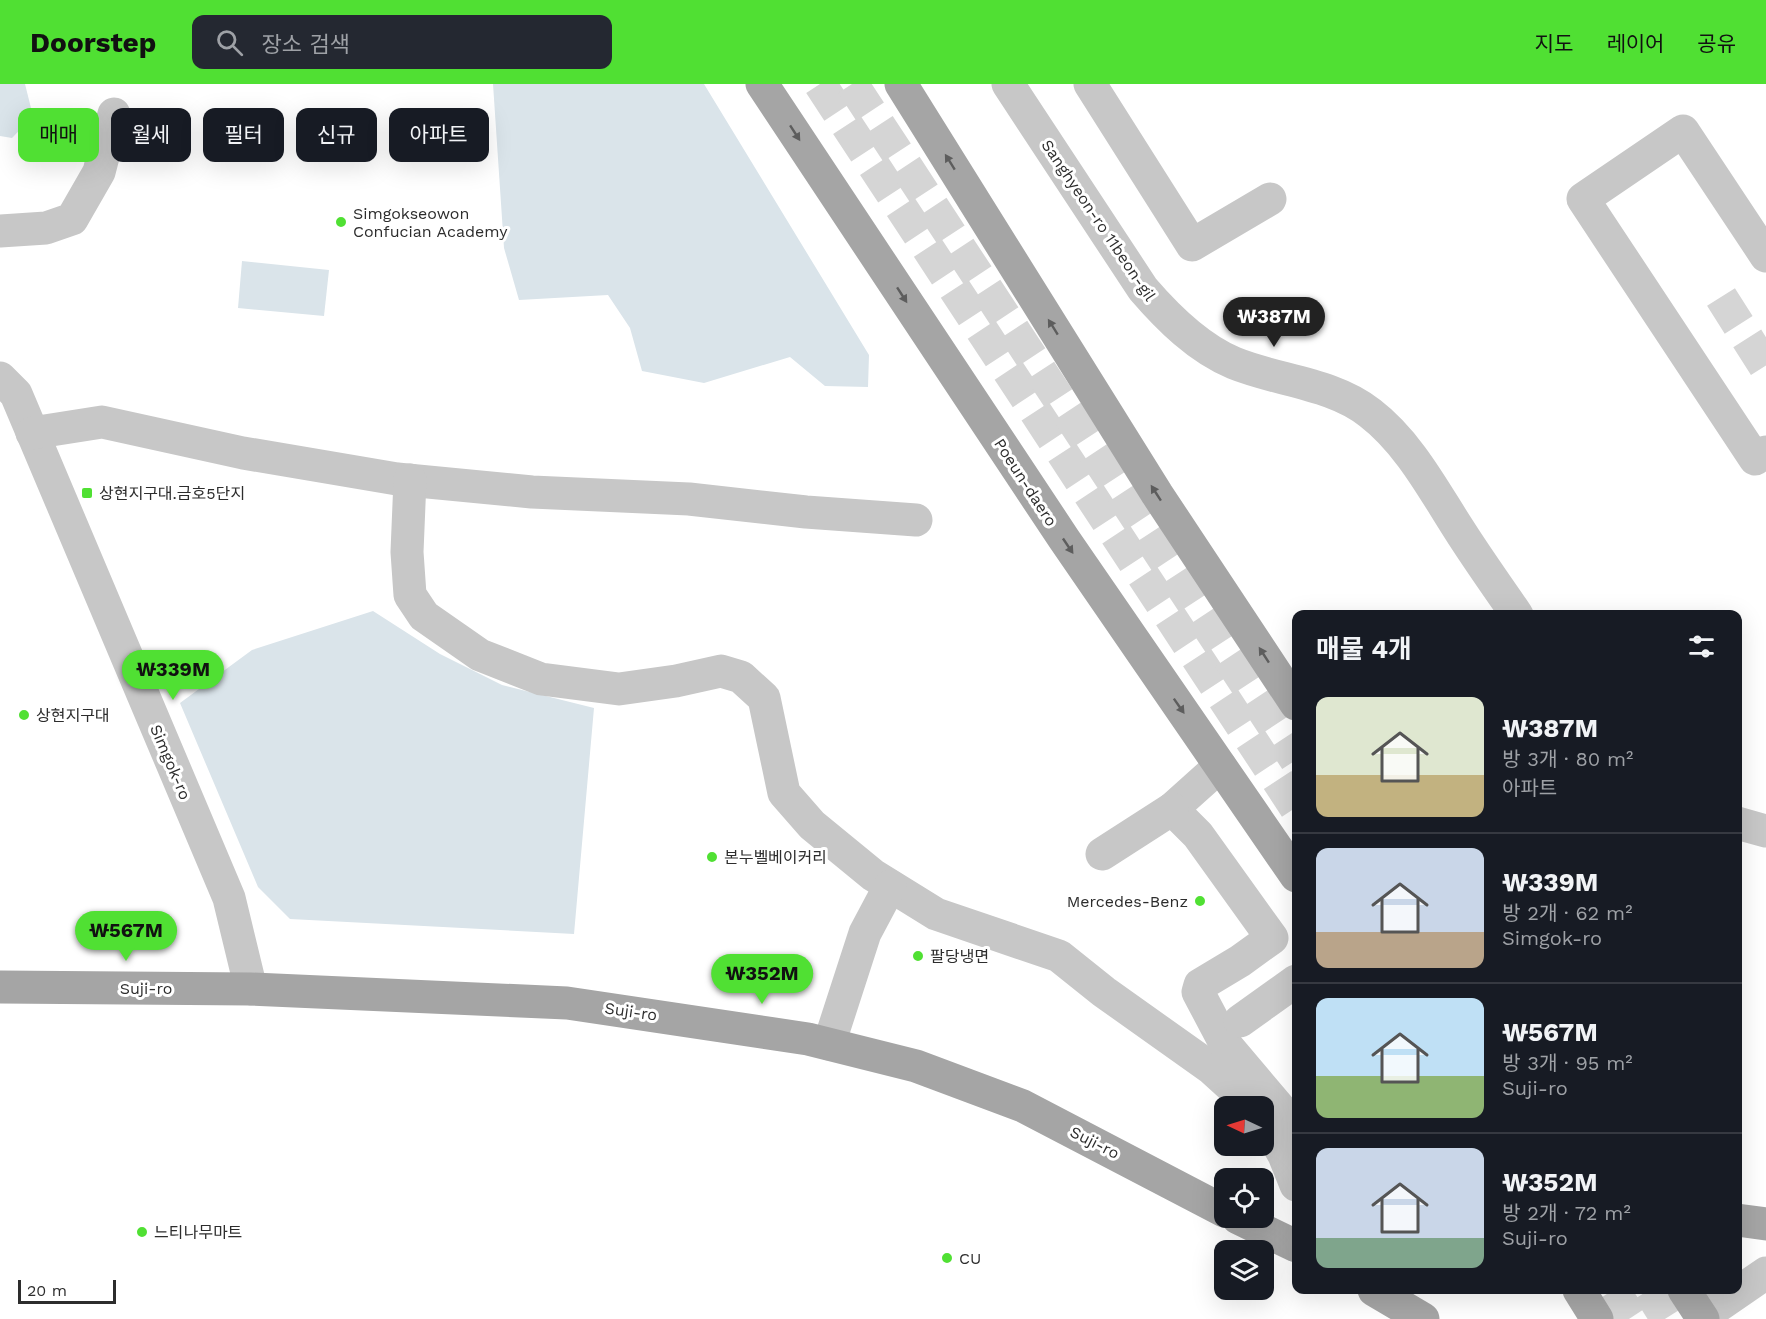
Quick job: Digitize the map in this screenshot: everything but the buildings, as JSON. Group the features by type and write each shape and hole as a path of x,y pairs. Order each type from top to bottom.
{"main road":[{"name":"Poeun-daero","path":"762,84 1064,540 1292,870"},
{"path":"901,84 1157,494 1292,698"},
{"name":"Suji-ro","path":"0,987 251,989 567,1003 704,1022 829,1044 916,1066 1023,1106 1214,1206"},
{"path":"1742,1221 1766,1224"},
{"path":"1259,1228 1292,1244"},
{"path":"1381,1294 1423,1319"},
{"path":"1581,1294 1597,1319"},
{"path":"1686,1294 1700,1318"}],"street":[{"name":"Sanghyeon-ro 11beon-gil","path":"1008,84 1143,289 1165,314 1213,352 1236,364 1341,397 1370,413 1396,438 1428,480 1514,610"},
{"path":"1090,84 1192,245 1270,199"},
{"path":"0,231 46,228 72,219 99,172 111,126"},
{"path":"1766,256 1683,131 1583,199 1755,459 1766,452"},
{"name":"Simgok-ro","path":"0,378 16,394 229,898 251,989"},
{"path":"32,433 102,422 243,453 410,480 532,492 689,499 806,512 916,519"},
{"path":"410,480 407,552 410,595 424,615 480,655 541,679 619,689 721,671 741,677 765,698 784,793 812,825 873,875 936,914 1059,956 1104,992 1211,1068 1242,1096"},
{"path":"1102,854 1172,809 1220,766"},
{"path":"1172,809 1198,835 1292,968"},
{"path":"1742,824 1766,831"},
{"path":"829,1044 865,933 890,886"},
{"path":"1272,938 1200,985 1198,992 1226,1045 1292,1123"},
{"path":"1240,1022 1292,984"},
{"path":"1274,1137 1292,1175"},
{"path":"1742,1290 1766,1274"},
{"path":"1700,1318 1736,1294"}],"shaded area":[{"path":"0,84 25,84 31,108 18,108 18,132 12,138 0,136"},
{"path":"493,84 704,84 869,355 868,387 825,386 790,357 704,383 642,371 630,328 608,295 519,300 504,248"},
{"path":"242,261 329,270 324,316 238,308"},
{"path":"373,611 440,654 502,685 594,708 574,934 290,919 258,887 180,703 252,650"}],"tunnel":[{"path":"820,84 1292,802"},
{"path":"852,84 1292,754"},
{"path":"1721,297 1766,368"},
{"path":"1616,1294 1632,1319"},
{"path":"1651,1294 1667,1319"}],"place":[{"name":"Simgokseowon Confucian Academy","path":"341,222"},
{"name":"상현지구대.금호5단지","path":"87,493"},
{"name":"상현지구대","path":"24,715"},
{"name":"본누벨베이커리","path":"712,857"},
{"name":"Mercedes-Benz","path":"1200,901"},
{"name":"팔당냉면","path":"918,956"},
{"name":"느티나무마트","path":"142,1232"},
{"name":"CU","path":"947,1258"}]}
